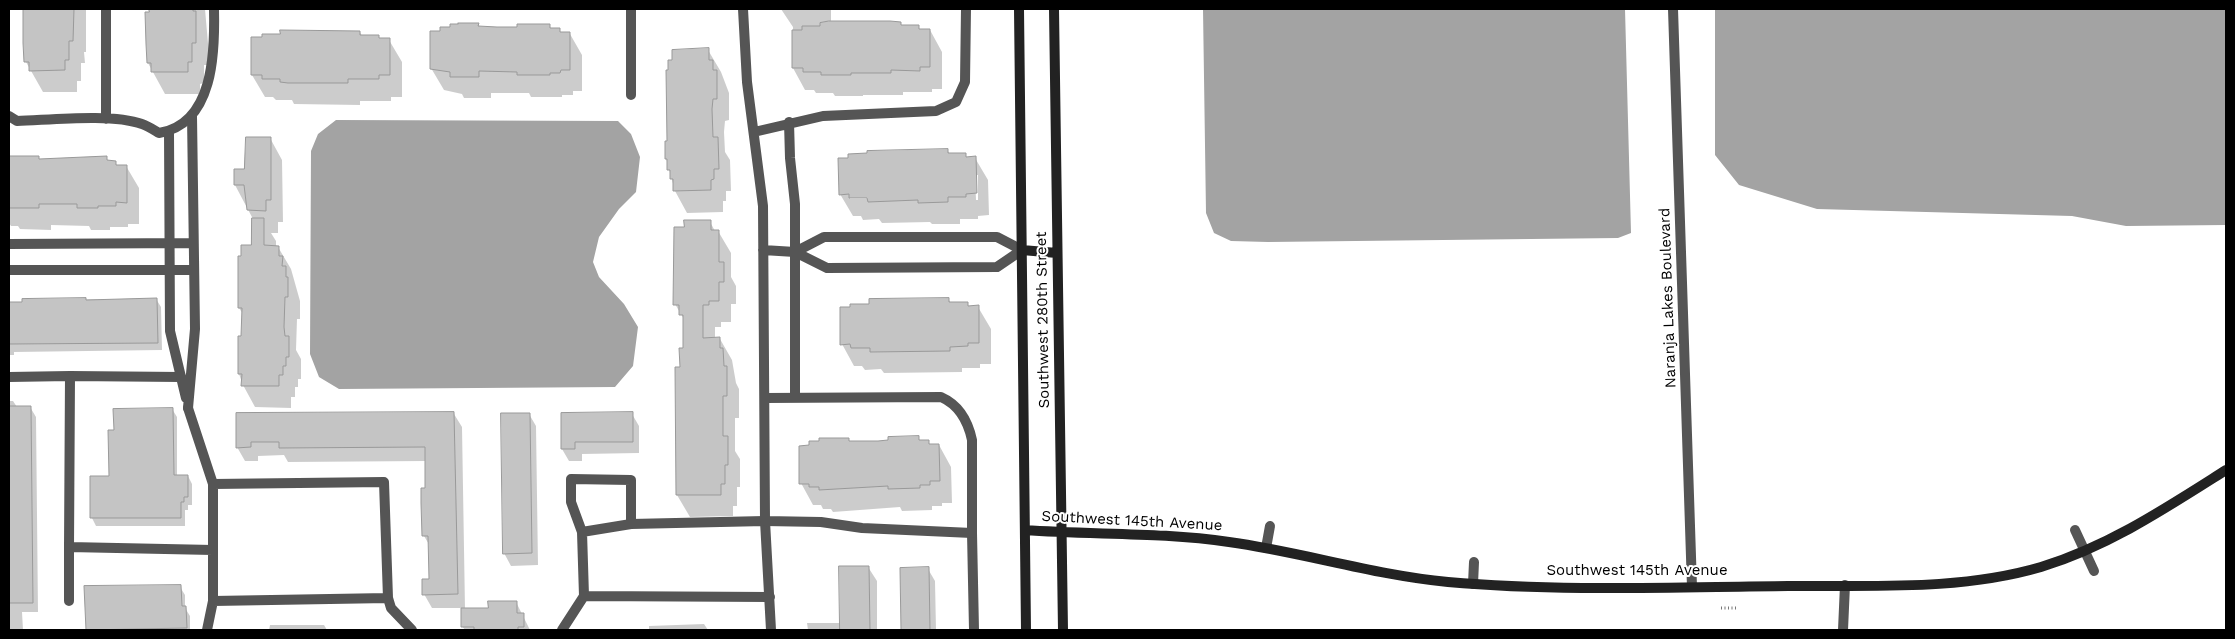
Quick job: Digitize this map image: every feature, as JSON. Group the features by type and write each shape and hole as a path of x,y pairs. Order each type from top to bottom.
{"street":[{"path":"106,9 106,119"},
{"path":"9,116 17,121 106,119 131,121 144,124 159,134 169,132 192,116 202,97 213,64 214,9"},
{"path":"631,9 631,95"},
{"path":"743,9 747,82 763,206 765,521 771,630"},
{"path":"754,132 790,122 823,116 936,110 956,102 965,82 966,9"},
{"name":"Southwest 280th Street","path":"1019,9 1026,630"},
{"name":"Southwest 280th Street","path":"1054,9 1063,630"},
{"name":"Naranja Lakes Boulevard","path":"1673,9 1692,587"},
{"path":"188,408 195,329 192,116"},
{"path":"790,122 790,158 795,204 795,397"},
{"path":"169,132 168,270 170,330 188,408 213,484 213,601 207,630"},
{"path":"795,252 824,237 997,237 1022,250 1057,253"},
{"path":"9,244 193,243"},
{"path":"763,250 795,252 827,268 997,267 1022,250"},
{"path":"9,270 193,270"},
{"path":"69,601 70,376"},
{"path":"9,377 181,377"},
{"path":"765,398 940,397 951,401 969,427 972,440 974,630"},
{"name":"Southwest 145th Avenue","path":"1025,530 1166,536 1228,542 1396,575 1473,584 1578,587 1929,584 1987,579 2038,568 2086,551 2140,524 2226,470"},
{"path":"562,630 584,596 582,532 571,502 571,479 631,480 631,524"},
{"path":"213,484 384,482 388,598 391,608 411,630"},
{"path":"582,532 631,524 765,521 821,522 862,528 972,533"},
{"path":"1266,548 1270,526"},
{"path":"2075,530 2094,571"},
{"path":"69,547 213,550"},
{"path":"1473,584 1474,562"},
{"path":"1843,630 1845,585"},
{"path":"584,596 770,597"},
{"path":"213,601 388,598"}],"path":[{"path":"1721,608 1737,608"}],"shaded area":[{"path":"1203,9 1625,9 1631,233 1618,238 1268,242 1231,241 1214,233 1206,213"},
{"path":"1715,9 2226,9 2226,225 2126,226 2072,216 1817,209 1739,185 1715,155"},
{"path":"336,120 618,121 631,134 640,157 636,192 619,209 599,237 593,262 599,277 624,304 638,327 633,366 615,387 339,389 319,377 310,354 311,151 318,134"}],"building":[{"path":"74,9 73,41 69,41 69,60 65,60 65,70 29,71 29,62 24,62 23,10"},
{"path":"149,9 193,9 193,11 196,11 196,43 192,43 192,62 188,62 188,72 151,72 151,63 147,63 146,44 145,12 149,12"},
{"path":"829,21 890,21 901,22 901,25 919,25 919,29 930,29 930,67 920,67 920,71 891,70 891,73 851,73 851,75 821,75 821,72 803,72 803,68 792,68 792,30 802,30 802,26 820,26 820,23"},
{"path":"479,23 478,26 497,27 517,27 517,24 550,24 550,28 560,28 560,32 570,32 570,70 561,70 560,73 550,73 550,75 517,75 517,72 479,71 479,77 450,77 450,72 430,69 430,31 440,31 440,27 450,27 450,24"},
{"path":"280,30 360,31 360,35 379,35 379,38 390,38 390,75 379,75 379,79 348,79 348,83 288,83 280,82 280,79 262,79 262,75 251,75 251,37 262,37 262,34 280,34"},
{"path":"709,48 709,60 713,60 713,70 717,70 717,99 713,99 712,109 713,137 718,137 719,169 714,169 711,190 673,191 673,179 670,179 670,170 667,170 667,159 665,159 665,141 667,141 666,70 668,70 668,60 672,60 672,50"},
{"path":"246,137 271,137 271,200 266,200 266,211 247,210 244,185 234,185 234,169 244,169"},
{"path":"948,149 948,153 966,153 966,157 976,156 977,193 966,194 966,197 948,197 948,202 918,203 918,200 868,202 867,198 849,198 849,194 839,195 838,158 848,158 848,154 867,153 867,151"},
{"path":"9,156 39,156 39,159 107,156 107,160 116,161 116,165 127,165 127,203 116,202 116,206 98,206 98,208 77,208 77,204 39,204 39,208 9,208"},
{"path":"252,218 264,218 264,245 279,246 279,256 283,256 282,266 286,266 286,277 288,277 288,297 285,297 284,327 285,336 289,336 289,357 286,357 286,366 283,366 283,375 279,375 279,386 241,386 242,374 238,374 238,336 241,336 242,308 238,308 238,256 241,256 241,245 251,245"},
{"path":"684,220 711,220 711,230 719,230 719,262 724,262 724,282 719,282 719,301 709,301 709,305 703,305 703,338 720,337 720,348 723,348 724,366 727,366 727,396 723,396 723,436 728,436 728,465 725,465 725,484 721,484 721,495 676,495 675,367 680,367 679,348 683,348 683,315 679,315 679,305 673,305 674,227 684,227"},
{"path":"86,298 86,300 157,298 158,343 9,344 9,302 22,302 22,299"},
{"path":"949,298 949,302 968,302 968,306 979,305 979,343 968,343 968,346 950,347 950,351 870,352 870,348 851,348 850,344 840,345 840,307 850,307 850,304 869,304 869,299"},
{"path":"9,406 31,406 33,603 9,603"},
{"path":"173,408 174,475 188,475 188,497 184,497 184,502 181,502 181,518 90,518 90,476 109,476 108,430 114,430 113,409"},
{"path":"454,412 458,594 422,595 422,579 429,579 428,536 422,536 421,503 421,488 425,488 425,447 279,448 279,442 251,442 251,447 236,448 236,413"},
{"path":"633,412 633,442 575,442 575,449 561,449 561,413"},
{"path":"501,413 530,413 532,553 503,554"},
{"path":"919,436 919,440 929,440 929,444 939,444 940,481 930,481 930,485 920,485 920,488 888,489 888,486 819,490 819,487 809,487 809,484 799,484 799,446 809,445 809,441 819,441 819,438 849,438 849,441 878,441 888,440 888,437"},
{"path":"839,566 869,566 870,630 840,630"},
{"path":"929,567 930,630 901,630 900,568"},
{"path":"181,585 182,606 186,606 187,628 86,630 84,586"},
{"path":"488,601 517,601 517,613 524,613 524,627 518,627 518,630 474,630 474,627 461,627 461,608 488,608"}]}
